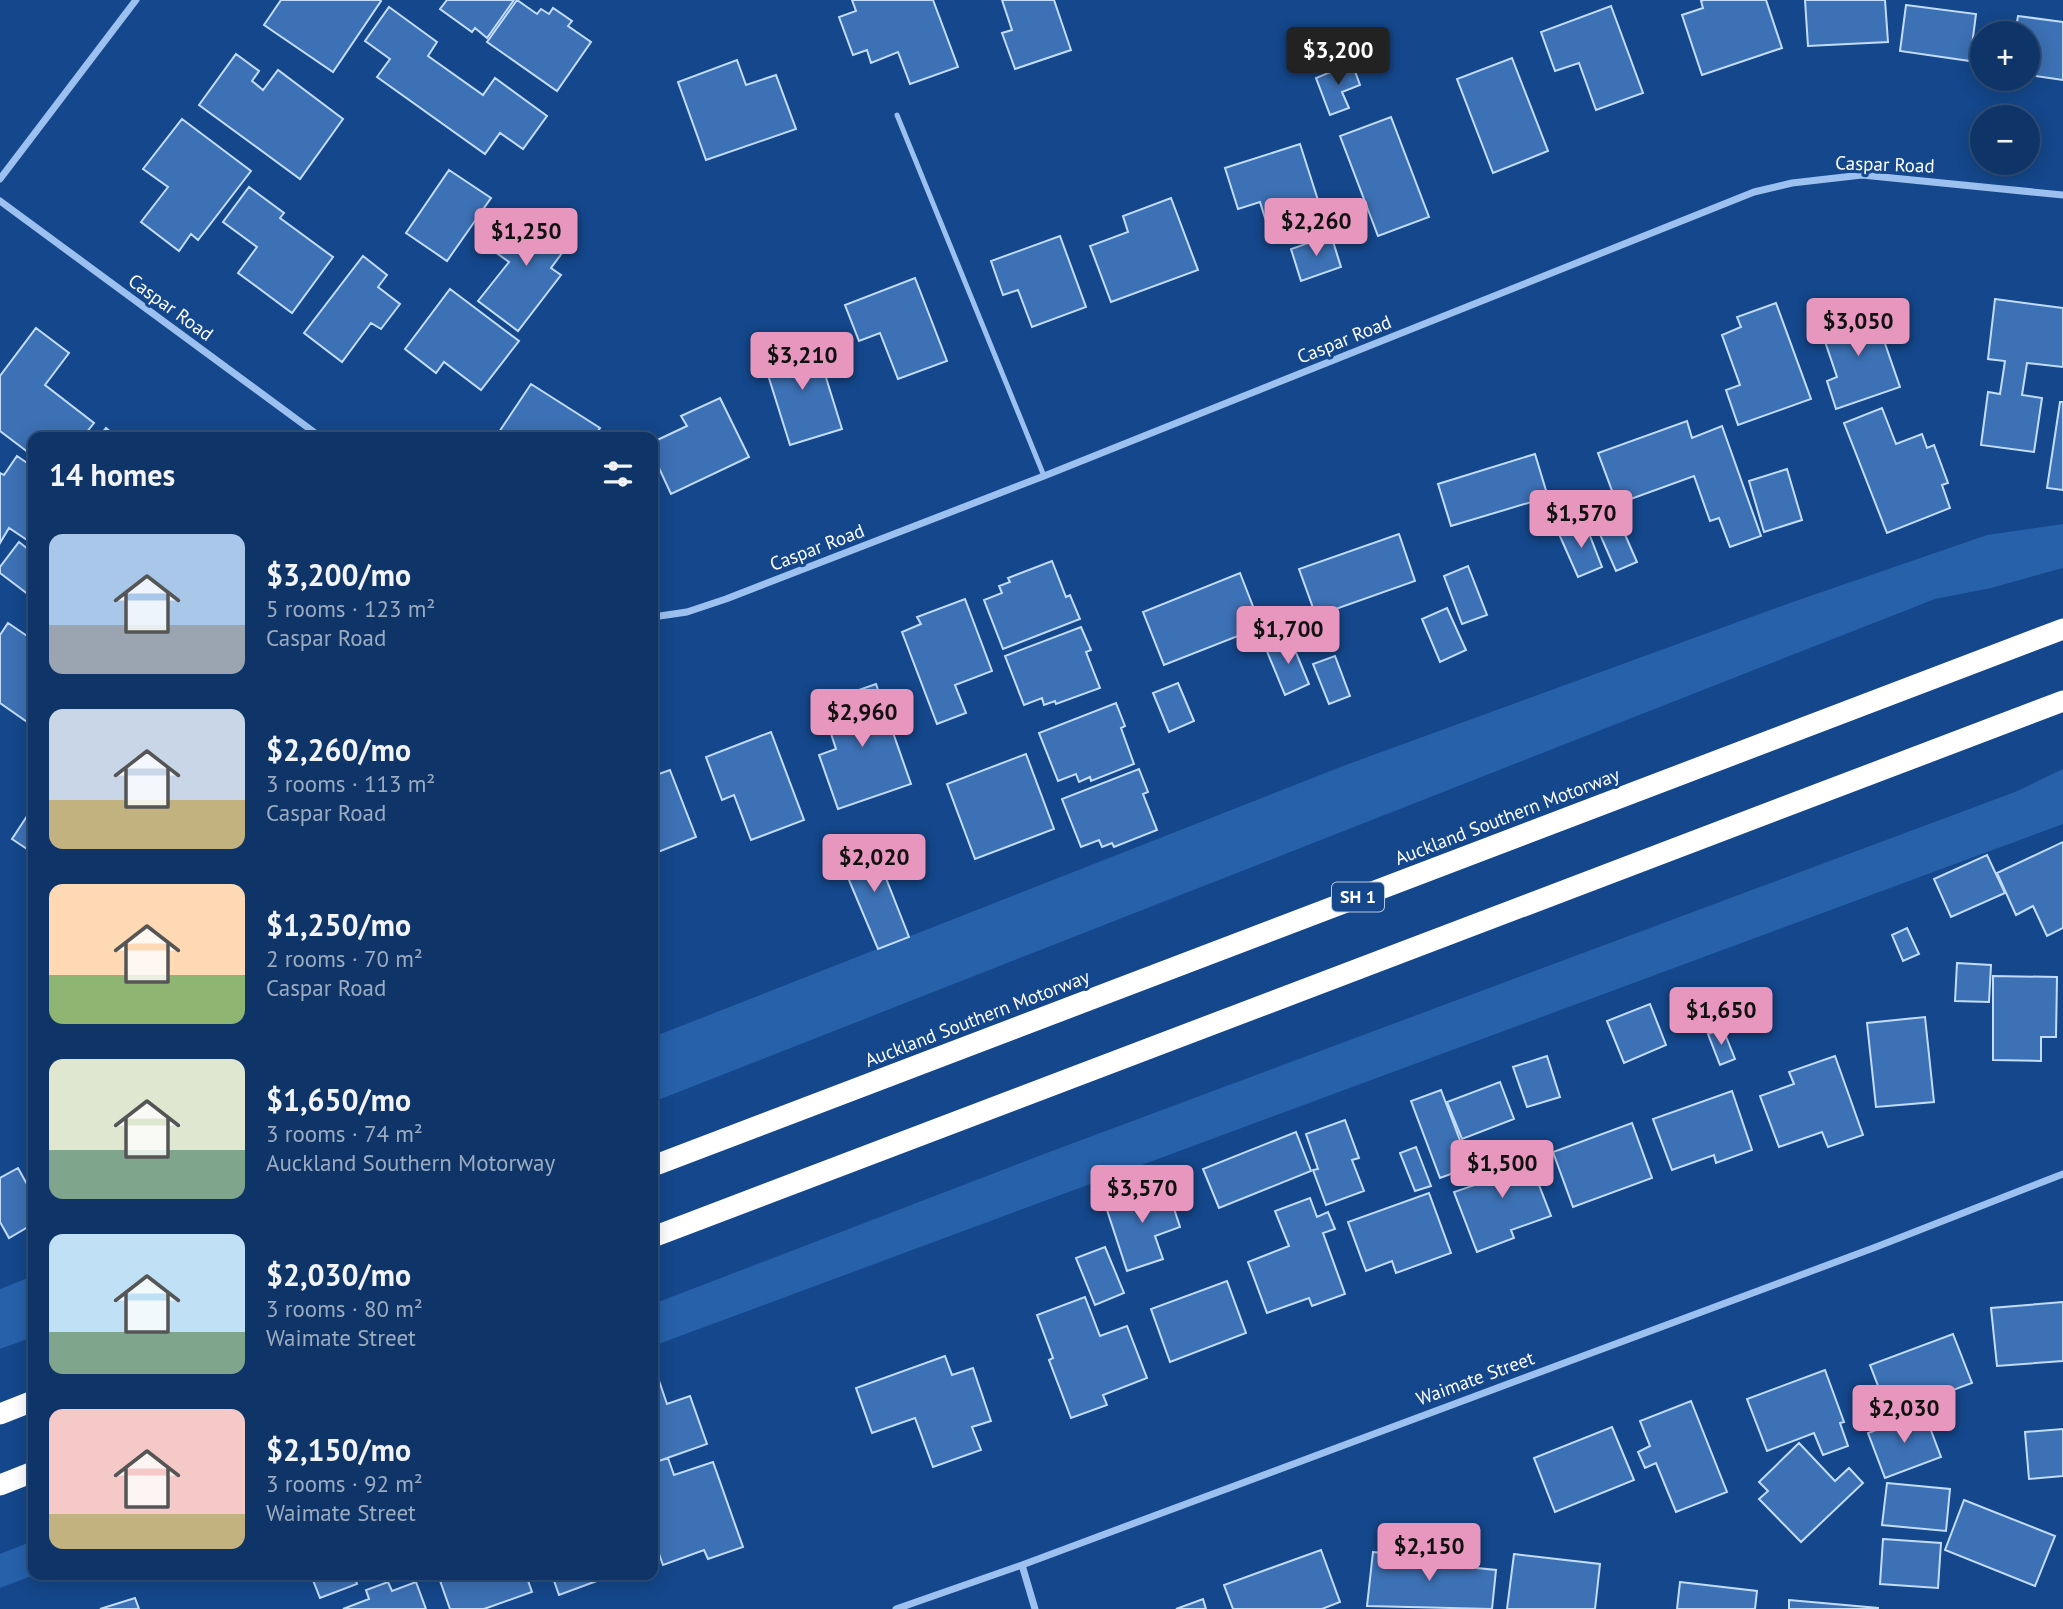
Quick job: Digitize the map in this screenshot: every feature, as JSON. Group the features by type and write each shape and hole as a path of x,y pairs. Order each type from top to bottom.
{"highway":[{"name":"Auckland Southern Motorway","path":"658,1164 2063,629"},
{"path":"658,1235 2063,701"},
{"path":"0,1414 28,1403"},
{"path":"0,1485 28,1474"}],"street":[{"path":"0,178 136,0"},
{"name":"Caspar Road","path":"658,616 687,612 726,599 1044,476 1754,192 1792,183 1862,175 2063,195"},
{"name":"Caspar Road","path":"0,201 314,432"},
{"name":"Waimate Street","path":"896,1609 1875,1247 2063,1174"},
{"path":"1021,1565 1035,1609"}],"lane":[{"path":"897,115 1044,476"}],"shaded area":[{"path":"2063,524 2063,568 1991,588 1935,599 658,1100 658,1035 1343,766 1787,604 1987,535"},
{"path":"2063,769 2063,824 658,1344 658,1302 1052,1151 2015,792"},
{"path":"28,1278 28,1339 0,1349 0,1289"},
{"path":"28,1543 28,1577 0,1588 0,1554"}],"building":[{"path":"281,0 381,1 333,72 264,25"},
{"path":"447,0 514,0 487,38 475,28 472,32 440,9"},
{"path":"517,0 537,14 541,9 549,14 553,8 572,21 568,26 591,42 557,91 487,42"},
{"path":"852,0 933,0 958,67 910,84 898,52 871,63 867,50 853,55 839,17 856,11"},
{"path":"1002,0 1054,0 1071,50 1015,69 1002,33 1012,30"},
{"path":"1704,0 1766,0 1782,48 1702,75 1682,15 1703,8 1701,1"},
{"path":"1805,0 1885,0 1888,42 1808,46"},
{"path":"1906,5 1976,14 1975,21 1970,21 1970,61 1900,51"},
{"path":"1611,6 1643,93 1596,110 1579,63 1555,71 1541,32"},
{"path":"389,7 437,42 428,56 483,95 495,78 547,116 523,149 500,133 485,154 377,77 390,59 365,41"},
{"path":"2018,16 2063,22 2063,80 2040,77 2040,21 2017,21"},
{"path":"236,54 259,71 252,81 263,90 278,70 343,119 300,179 199,105"},
{"path":"1512,58 1548,151 1493,173 1457,79"},
{"path":"737,60 746,85 776,75 796,129 706,160 678,82"},
{"path":"1352,63 1360,85 1342,92 1349,108 1330,115 1316,78"},
{"path":"1391,117 1429,217 1378,236 1340,136"},
{"path":"182,119 251,171 198,240 191,234 179,251 141,222 168,187 143,169"},
{"path":"1300,144 1326,225 1273,243 1260,202 1238,209 1225,168"},
{"path":"449,170 491,198 447,261 406,233"},
{"path":"249,187 284,213 280,218 333,257 292,313 238,273 257,247 223,222"},
{"path":"1171,198 1198,270 1111,302 1090,246 1128,232 1123,216"},
{"path":"547,211 576,234 551,268 561,275 518,331 478,301 509,262 491,249 514,218 531,231"},
{"path":"1331,235 1341,267 1301,281 1291,249"},
{"path":"1060,236 1086,307 1032,327 1018,290 1003,295 991,261"},
{"path":"363,256 387,275 378,287 400,304 381,329 371,323 342,362 304,333"},
{"path":"915,278 947,361 898,379 880,333 859,341 845,305"},
{"path":"450,289 519,341 481,390 444,362 436,373 405,349"},
{"path":"1995,299 2063,308 2063,367 2027,363 2022,395 2042,398 2034,452 1981,445 1988,392 2000,394 2005,361 1988,359"},
{"path":"1776,303 1811,399 1738,425 1726,390 1740,385 1722,335 1741,327 1737,317"},
{"path":"1872,306 1900,387 1836,409 1827,381 1837,377 1819,324"},
{"path":"36,328 69,353 45,385 94,423 87,432 28,432 28,452 0,431 0,376"},
{"path":"814,339 842,429 790,445 762,356"},
{"path":"531,384 600,428 597,432 499,432"},
{"path":"720,398 749,457 671,494 658,466 658,440 687,426 681,416"},
{"path":"2060,402 2063,402 2063,490 2047,488"},
{"path":"1882,408 1896,444 1922,434 1927,448 1934,445 1948,483 1942,485 1950,508 1887,533 1844,423"},
{"path":"1687,421 1692,438 1722,426 1761,536 1730,547 1719,518 1710,521 1694,476 1617,504 1598,453"},
{"path":"1535,454 1548,497 1451,526 1438,484"},
{"path":"17,456 28,464 28,541 9,528 0,543 0,473 4,475"},
{"path":"1787,469 1802,520 1764,532 1749,481"},
{"path":"1616,514 1637,562 1616,571 1595,523"},
{"path":"1585,523 1602,567 1578,577 1559,534"},
{"path":"1399,534 1415,581 1316,616 1299,569"},
{"path":"19,542 28,549 28,594 0,573 0,567"},
{"path":"1052,561 1066,597 1070,595 1080,619 1003,649 984,600 1002,593 999,586 1010,582 1008,578"},
{"path":"1468,566 1487,615 1462,624 1444,576"},
{"path":"1240,573 1261,627 1164,665 1143,612"},
{"path":"965,599 992,671 955,685 966,713 937,724 902,632 921,624 917,617"},
{"path":"1447,608 1466,650 1440,662 1422,619"},
{"path":"8,623 28,637 28,723 0,703 0,635"},
{"path":"1081,627 1091,650 1086,652 1100,688 1056,704 1055,701 1044,705 1042,698 1024,705 1005,656"},
{"path":"1290,638 1309,684 1285,695 1266,649"},
{"path":"1335,656 1350,696 1329,704 1313,664"},
{"path":"1178,683 1194,721 1169,732 1153,693"},
{"path":"876,684 911,784 838,809 819,755 836,749 821,703"},
{"path":"1116,703 1125,726 1121,728 1134,764 1091,781 1090,777 1079,782 1076,774 1058,781 1039,733"},
{"path":"771,732 804,820 751,840 734,795 722,800 706,757"},
{"path":"1026,754 1054,829 975,859 947,784"},
{"path":"1139,769 1148,792 1143,794 1157,830 1114,847 1112,843 1102,847 1099,840 1081,847 1062,799"},
{"path":"670,770 696,837 658,852 658,774"},
{"path":"28,815 28,850 12,839"},
{"path":"871,840 909,937 878,949 838,854"},
{"path":"2063,842 2063,928 2047,936 2033,906 2016,915 1997,873"},
{"path":"1987,855 2005,893 1951,917 1934,879"},
{"path":"1907,928 1919,954 1903,961 1892,935"},
{"path":"1957,963 1991,965 1989,1002 1955,1001"},
{"path":"1993,976 2057,977 2056,1037 2041,1037 2041,1061 1993,1060"},
{"path":"1650,1004 1666,1045 1624,1063 1607,1021"},
{"path":"1925,1017 1934,1102 1876,1107 1867,1023"},
{"path":"1723,1029 1735,1059 1720,1065 1708,1034"},
{"path":"1547,1056 1560,1097 1527,1107 1513,1067"},
{"path":"1835,1056 1863,1135 1828,1147 1822,1132 1779,1147 1760,1096 1794,1084 1789,1072"},
{"path":"1500,1082 1514,1119 1462,1139 1447,1102"},
{"path":"1441,1090 1470,1167 1440,1178 1411,1101"},
{"path":"1732,1091 1752,1150 1716,1163 1714,1155 1672,1170 1653,1119"},
{"path":"1345,1120 1359,1158 1352,1160 1364,1191 1326,1205 1313,1170 1318,1169 1306,1134"},
{"path":"1632,1123 1652,1178 1573,1207 1553,1152"},
{"path":"1296,1132 1311,1171 1219,1208 1203,1169"},
{"path":"1416,1147 1431,1186 1415,1191 1400,1153"},
{"path":"1525,1149 1551,1216 1511,1230 1514,1238 1477,1252 1454,1192 1481,1183 1475,1167"},
{"path":"18,1168 28,1186 28,1227 9,1238 0,1222 0,1178"},
{"path":"1166,1184 1180,1227 1155,1236 1163,1259 1127,1271 1105,1204"},
{"path":"1429,1193 1451,1253 1396,1273 1392,1261 1366,1271 1348,1222"},
{"path":"1310,1198 1317,1217 1328,1212 1335,1229 1323,1233 1345,1294 1312,1306 1309,1298 1267,1313 1248,1262 1289,1246 1275,1211"},
{"path":"1105,1247 1124,1293 1095,1305 1076,1258"},
{"path":"1227,1281 1246,1333 1170,1362 1151,1309"},
{"path":"1085,1297 1100,1336 1127,1326 1147,1378 1103,1395 1107,1405 1071,1418 1049,1360 1053,1358 1037,1315"},
{"path":"2063,1302 2063,1361 1997,1366 1991,1308"},
{"path":"1953,1334 1972,1383 1889,1414 1870,1365"},
{"path":"945,1356 952,1375 973,1368 991,1421 972,1427 981,1450 933,1467 915,1418 872,1433 856,1388"},
{"path":"1825,1370 1844,1422 1840,1423 1848,1446 1823,1455 1814,1433 1767,1451 1747,1399"},
{"path":"658,1378 667,1404 690,1396 707,1444 658,1461"},
{"path":"1691,1401 1727,1492 1676,1512 1656,1463 1645,1468 1638,1452 1650,1446 1640,1421"},
{"path":"1924,1412 1941,1457 1885,1478 1868,1433"},
{"path":"1612,1427 1634,1480 1555,1512 1534,1458"},
{"path":"2063,1429 2063,1476 2029,1479 2025,1432"},
{"path":"1799,1443 1835,1481 1849,1468 1863,1483 1801,1542 1759,1499 1768,1491 1759,1482"},
{"path":"668,1458 674,1475 713,1462 743,1547 708,1559 704,1550 663,1565 658,1551 658,1461"},
{"path":"1887,1483 1950,1489 1946,1531 1882,1525"},
{"path":"1964,1500 2055,1536 2035,1586 1945,1550"},
{"path":"1883,1539 1941,1543 1938,1588 1880,1584"},
{"path":"1321,1550 1340,1602 1322,1609 1233,1609 1224,1585"},
{"path":"1373,1552 1478,1563 1477,1568 1496,1570 1492,1609 1367,1606"},
{"path":"1514,1554 1600,1564 1595,1609 1507,1609"},
{"path":"313,1580 356,1580 357,1584 320,1598"},
{"path":"440,1580 528,1580 532,1592 484,1609 450,1609"},
{"path":"554,1580 600,1580 559,1595"},
{"path":"388,1582 392,1591 416,1582 426,1609 343,1609 369,1599 366,1590"},
{"path":"1680,1582 1757,1591 1755,1609 1677,1609"},
{"path":"135,1598 139,1609 100,1609"},
{"path":"1203,1599 1206,1609 1176,1609"},
{"path":"1789,1600 1878,1608 1878,1609 1789,1609"}]}
